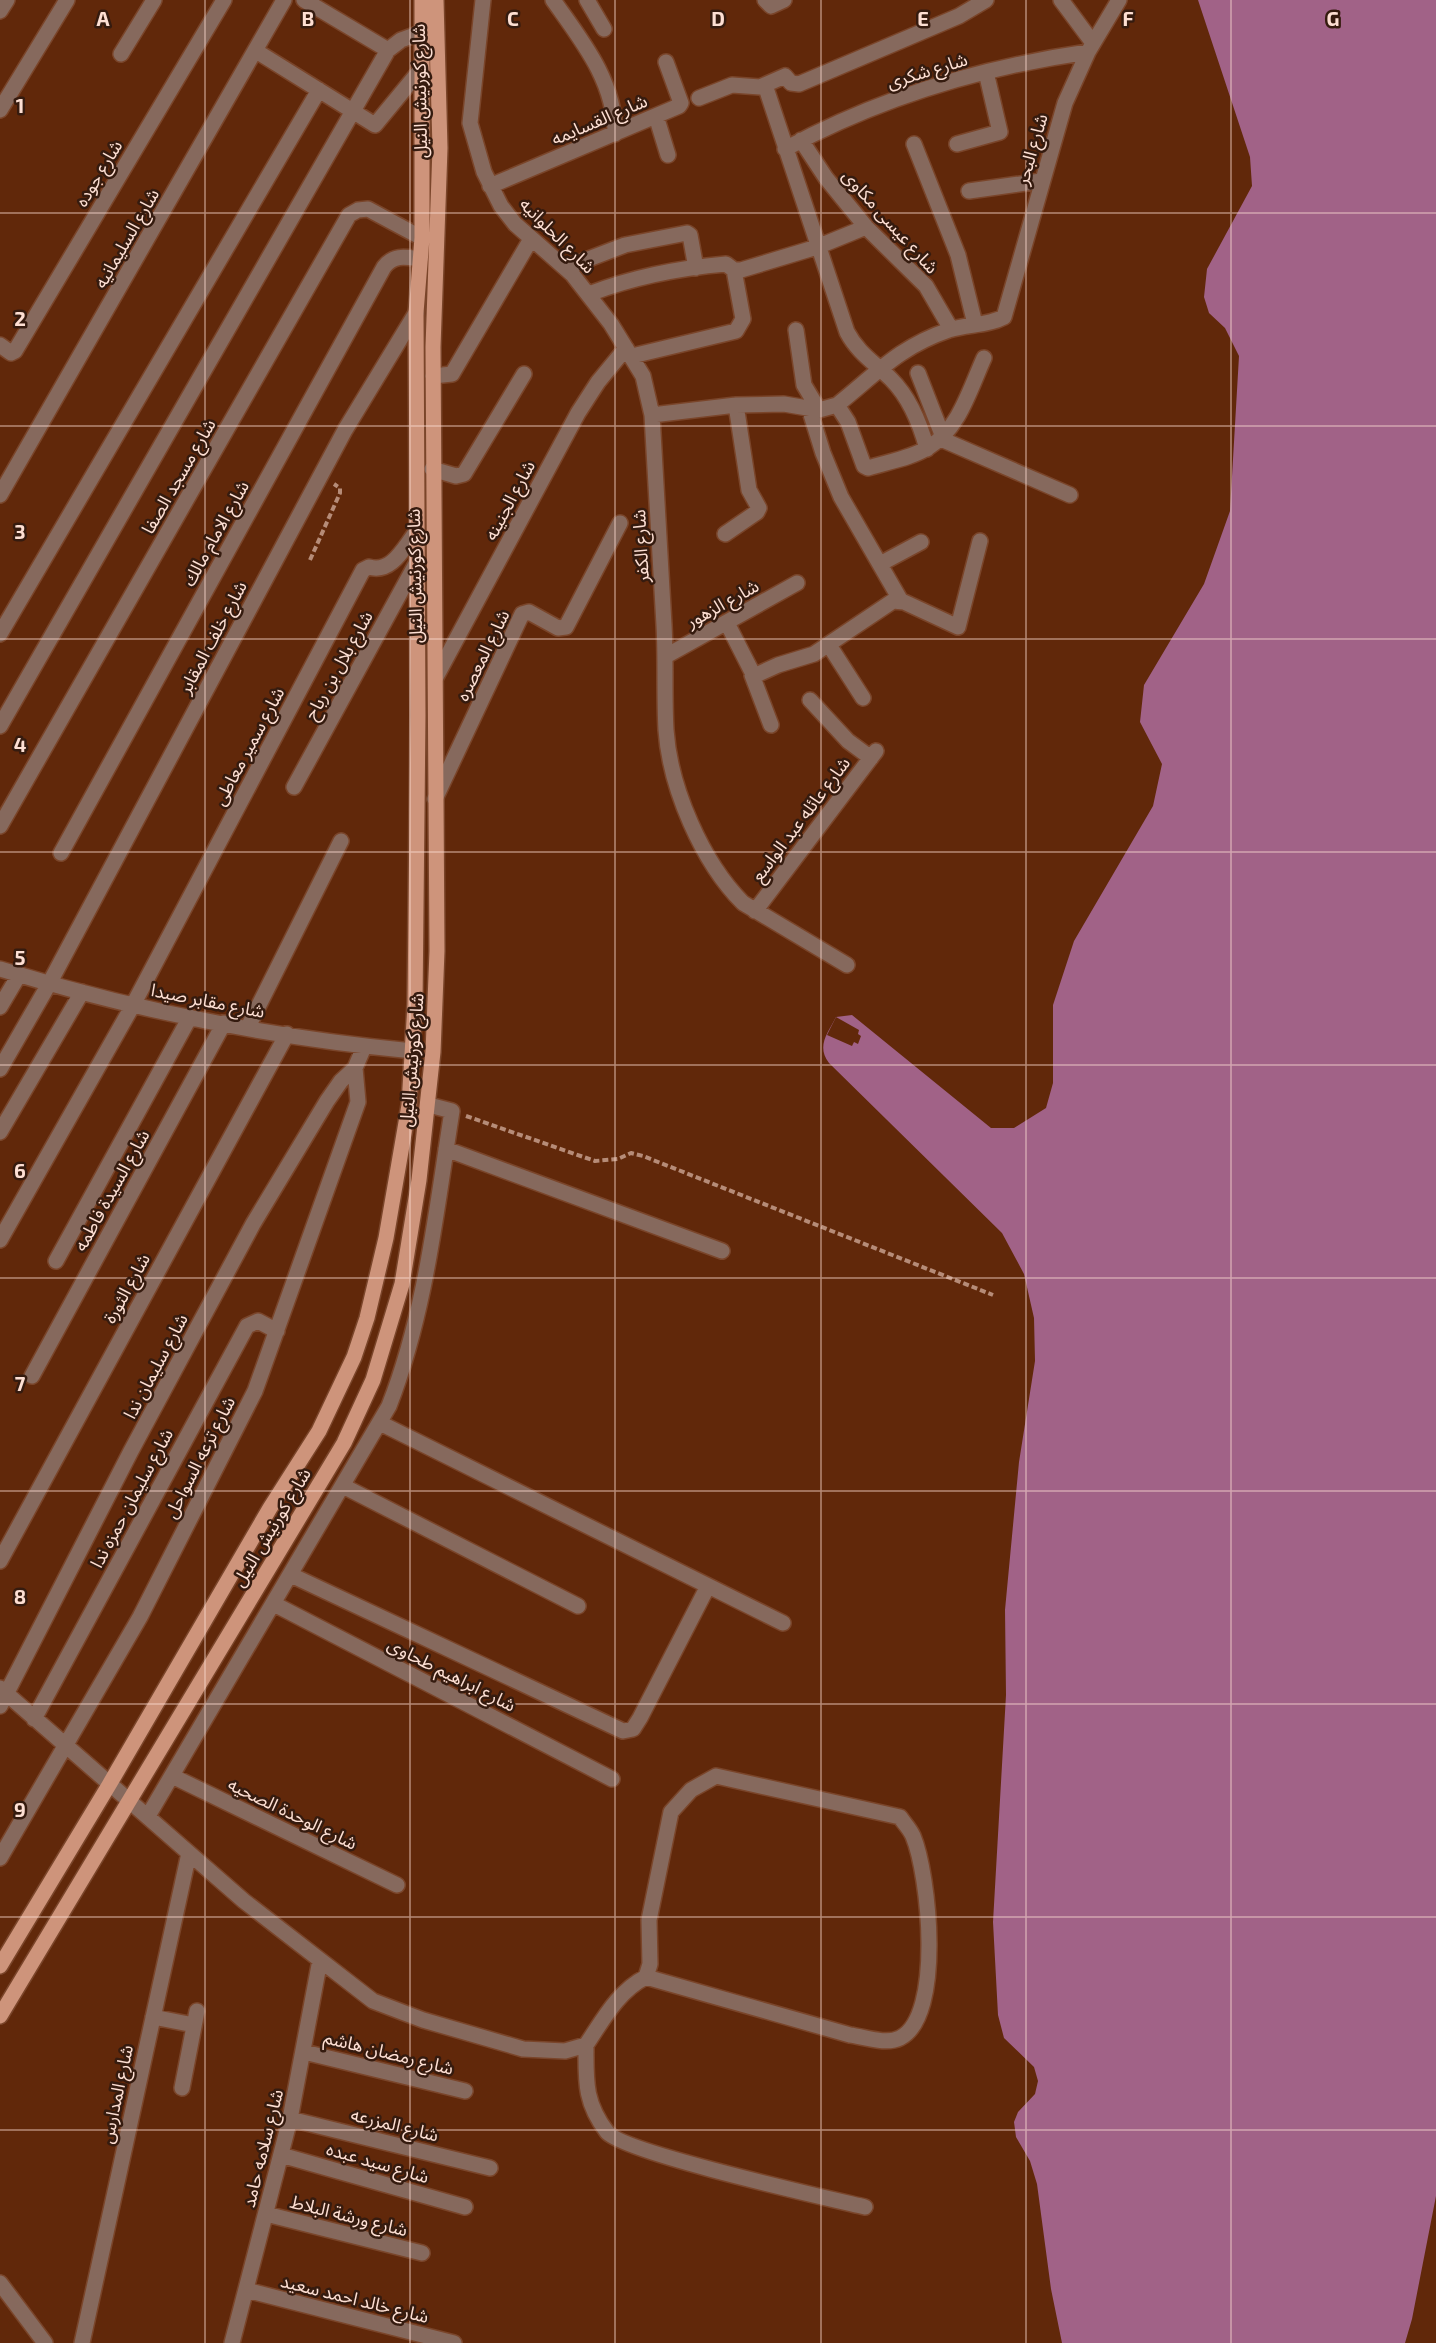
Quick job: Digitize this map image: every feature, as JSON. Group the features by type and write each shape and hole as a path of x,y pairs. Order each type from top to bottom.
{"main road":[{"name":"شارع كورنيش النيل","path":"1,1962 109,1785 270,1508 319,1431 354,1357 377,1279 409,1106 413,1051 418,715 416,313 422,238 422,0"},
{"name":"شارع كورنيش النيل","path":"0,2016 344,1443 373,1380 402,1284 429,1105 437,976 436,677 432,469 440,181 436,0"},
{"path":"377,1279 402,1284"}],"street":[{"path":"0,11 7,0"},
{"path":"0,110 67,0"},
{"path":"121,54 154,0"},
{"name":"شارع جوده","path":"0,345 11,352 15,351 225,0"},
{"name":"شارع السليمانيه","path":"0,495 284,0"},
{"path":"304,0 388,50"},
{"name":"شارع الحلوانيه","path":"483,0 470,123 478,158 501,206 531,240 565,268 589,294 629,352 643,376 652,415"},
{"path":"553,0 586,47 606,84 612,103 615,134"},
{"path":"586,0 604,29"},
{"path":"765,0 771,6 784,0"},
{"path":"699,98 732,85 755,89 784,76 792,83 799,84 959,16 986,0"},
{"path":"1061,0 1091,48"},
{"name":"شارع البحر","path":"975,324 1004,317 1065,103 1091,48 1119,0"},
{"path":"0,726 388,50 401,40 423,32"},
{"name":"شارع شكرى","path":"785,149 877,105 986,72 1091,48"},
{"path":"256,51 374,124 378,123 422,68"},
{"name":"شارع القسايمه","path":"490,186 681,104 666,62"},
{"path":"957,144 1000,132 986,72"},
{"path":"765,85 847,332 854,346 897,386 914,412 927,449"},
{"path":"0,634 319,90"},
{"path":"656,116 668,155"},
{"name":"شارع عيسى مكاوى","path":"801,140 826,178 866,227 926,286 951,329"},
{"path":"652,415 736,405 784,404 814,409 837,405 898,353 951,329 975,324 958,255 914,144"},
{"path":"969,191 1041,182"},
{"name":"شارع مسجد الصفا","path":"0,826 349,215 358,210 368,209 422,238"},
{"path":"734,270 817,247 866,227"},
{"path":"565,268 625,245 687,233 690,235 696,268"},
{"path":"433,376 452,374 531,240"},
{"name":"شارع الامام مالك","path":"61,853 384,267 400,256 420,259"},
{"path":"589,294 635,278 726,264 734,270 743,319 736,332 629,352"},
{"name":"شارع خلف المقابر","path":"0,1070 49,984 319,477 416,313"},
{"path":"796,330 804,385 814,409 823,453 841,497 901,601"},
{"name":"شارع الجنينه","path":"436,677 578,413 598,382 629,352"},
{"path":"837,405 848,422 866,468 927,449 942,438 954,421 984,358"},
{"path":"918,373 942,438 1070,495"},
{"path":"432,469 456,476 464,474 524,374"},
{"path":"725,534 757,512 759,508 749,490 736,405"},
{"name":"شارع الكفر","path":"652,415 666,656 664,675 666,733 682,799 703,848 729,888 743,903 846,965"},
{"name":"شارع المعصره","path":"435,799 522,614 529,612 558,628 566,627 620,523"},
{"name":"شارع سمير معاطى","path":"133,1005 363,570 369,567 379,570 389,566 417,531"},
{"path":"752,675 814,654 890,603 901,601 958,627 980,541"},
{"path":"880,564 921,542"},
{"name":"شارع بلال بن رباح","path":"294,787 417,562"},
{"name":"شارع الزهور","path":"666,656 797,583"},
{"path":"727,622 752,675 771,725"},
{"path":"829,645 863,698"},
{"name":"شارع عائله عبد الواسع","path":"755,911 874,754 848,741 810,700"},
{"path":"248,1027 341,841"},
{"name":"شارع مقابر صيدا","path":"0,969 49,984 190,1017 364,1047 413,1051"},
{"path":"0,1008 19,975"},
{"path":"0,1132 82,992"},
{"path":"0,1240 133,1005"},
{"path":"56,1261 190,1017"},
{"name":"شارع السيدة فاطمه","path":"32,1376 224,1023"},
{"name":"شارع الثورة","path":"0,1561 287,1034"},
{"name":"شارع ترعه السواحل","path":"0,1858 150,1597 255,1391 358,1102 355,1068 364,1047"},
{"name":"شارع سليمان ندا","path":"2,1695 254,1224 327,1101 341,1081 355,1068"},
{"path":"148,1816 344,1486 380,1423 398,1384 414,1335 425,1286 452,1111 429,1105"},
{"path":"446,1149 722,1251"},
{"name":"شارع سليمان حمزه ندا","path":"34,1719 247,1326 258,1321 277,1331"},
{"path":"380,1423 783,1623"},
{"path":"344,1486 578,1605"},
{"path":"291,1575 623,1731 633,1729 640,1718 708,1586"},
{"name":"شارع ابراهيم طحاوى","path":"274,1604 612,1779"},
{"path":"2,1695 66,1746 244,1901 352,1987 388,2009 523,2049 565,2051 586,2045"},
{"name":"شارع الوحدة الصحيه","path":"172,1776 397,1885"},
{"path":"646,1977 850,2035 881,2041 900,2038 917,2021 928,1985 928,1931 924,1878 913,1835 900,1817 716,1776 690,1790 671,1812 649,1920 650,1964 646,1977 617,1999 586,2045 586,2093 608,2134 661,2156 865,2207"},
{"name":"شارع المدارس","path":"82,2343 189,1853"},
{"name":"شارع سلامه حامد","path":"232,2343 290,2119 320,1960"},
{"path":"153,2017 195,2018 182,2088"},
{"name":"شارع رمضان هاشم","path":"304,2052 465,2091"},
{"name":"شارع المزرعه","path":"290,2119 490,2168"},
{"name":"شارع سيد عبده","path":"281,2155 465,2207"},
{"name":"شارع ورشة البلاط","path":"266,2214 422,2253"},
{"path":"0,2283 45,2343"},
{"name":"شارع خالد احمد سعيد","path":"246,2290 454,2343"}],"path":[{"path":"310,560 341,491 339,486 319,477"},
{"path":"452,1111 595,1161 618,1159 631,1153 643,1156 993,1295"}],"shaded area":[{"path":"1198,0 1436,0 1436,2196 1412,2319 1405,2343 1062,2343 1051,2289 1037,2184 1030,2161 1016,2137 1014,2122 1018,2112 1035,2094 1038,2081 1034,2067 1004,2038 998,2015 993,1922 1006,1695 1005,1610 1019,1462 1035,1361 1034,1318 1024,1274 1002,1233 829,1063 823,1051 827,1034 836,1017 852,1015 991,1128 1014,1128 1046,1108 1053,1083 1053,1005 1074,941 1153,806 1162,764 1140,722 1144,685 1204,584 1230,511 1239,356 1225,328 1209,313 1204,297 1207,269 1252,186 1250,157"}],"pier":[{"path":"836,1017 859,1030 858,1034 861,1036 858,1044 854,1042 852,1046 827,1035"}]}
